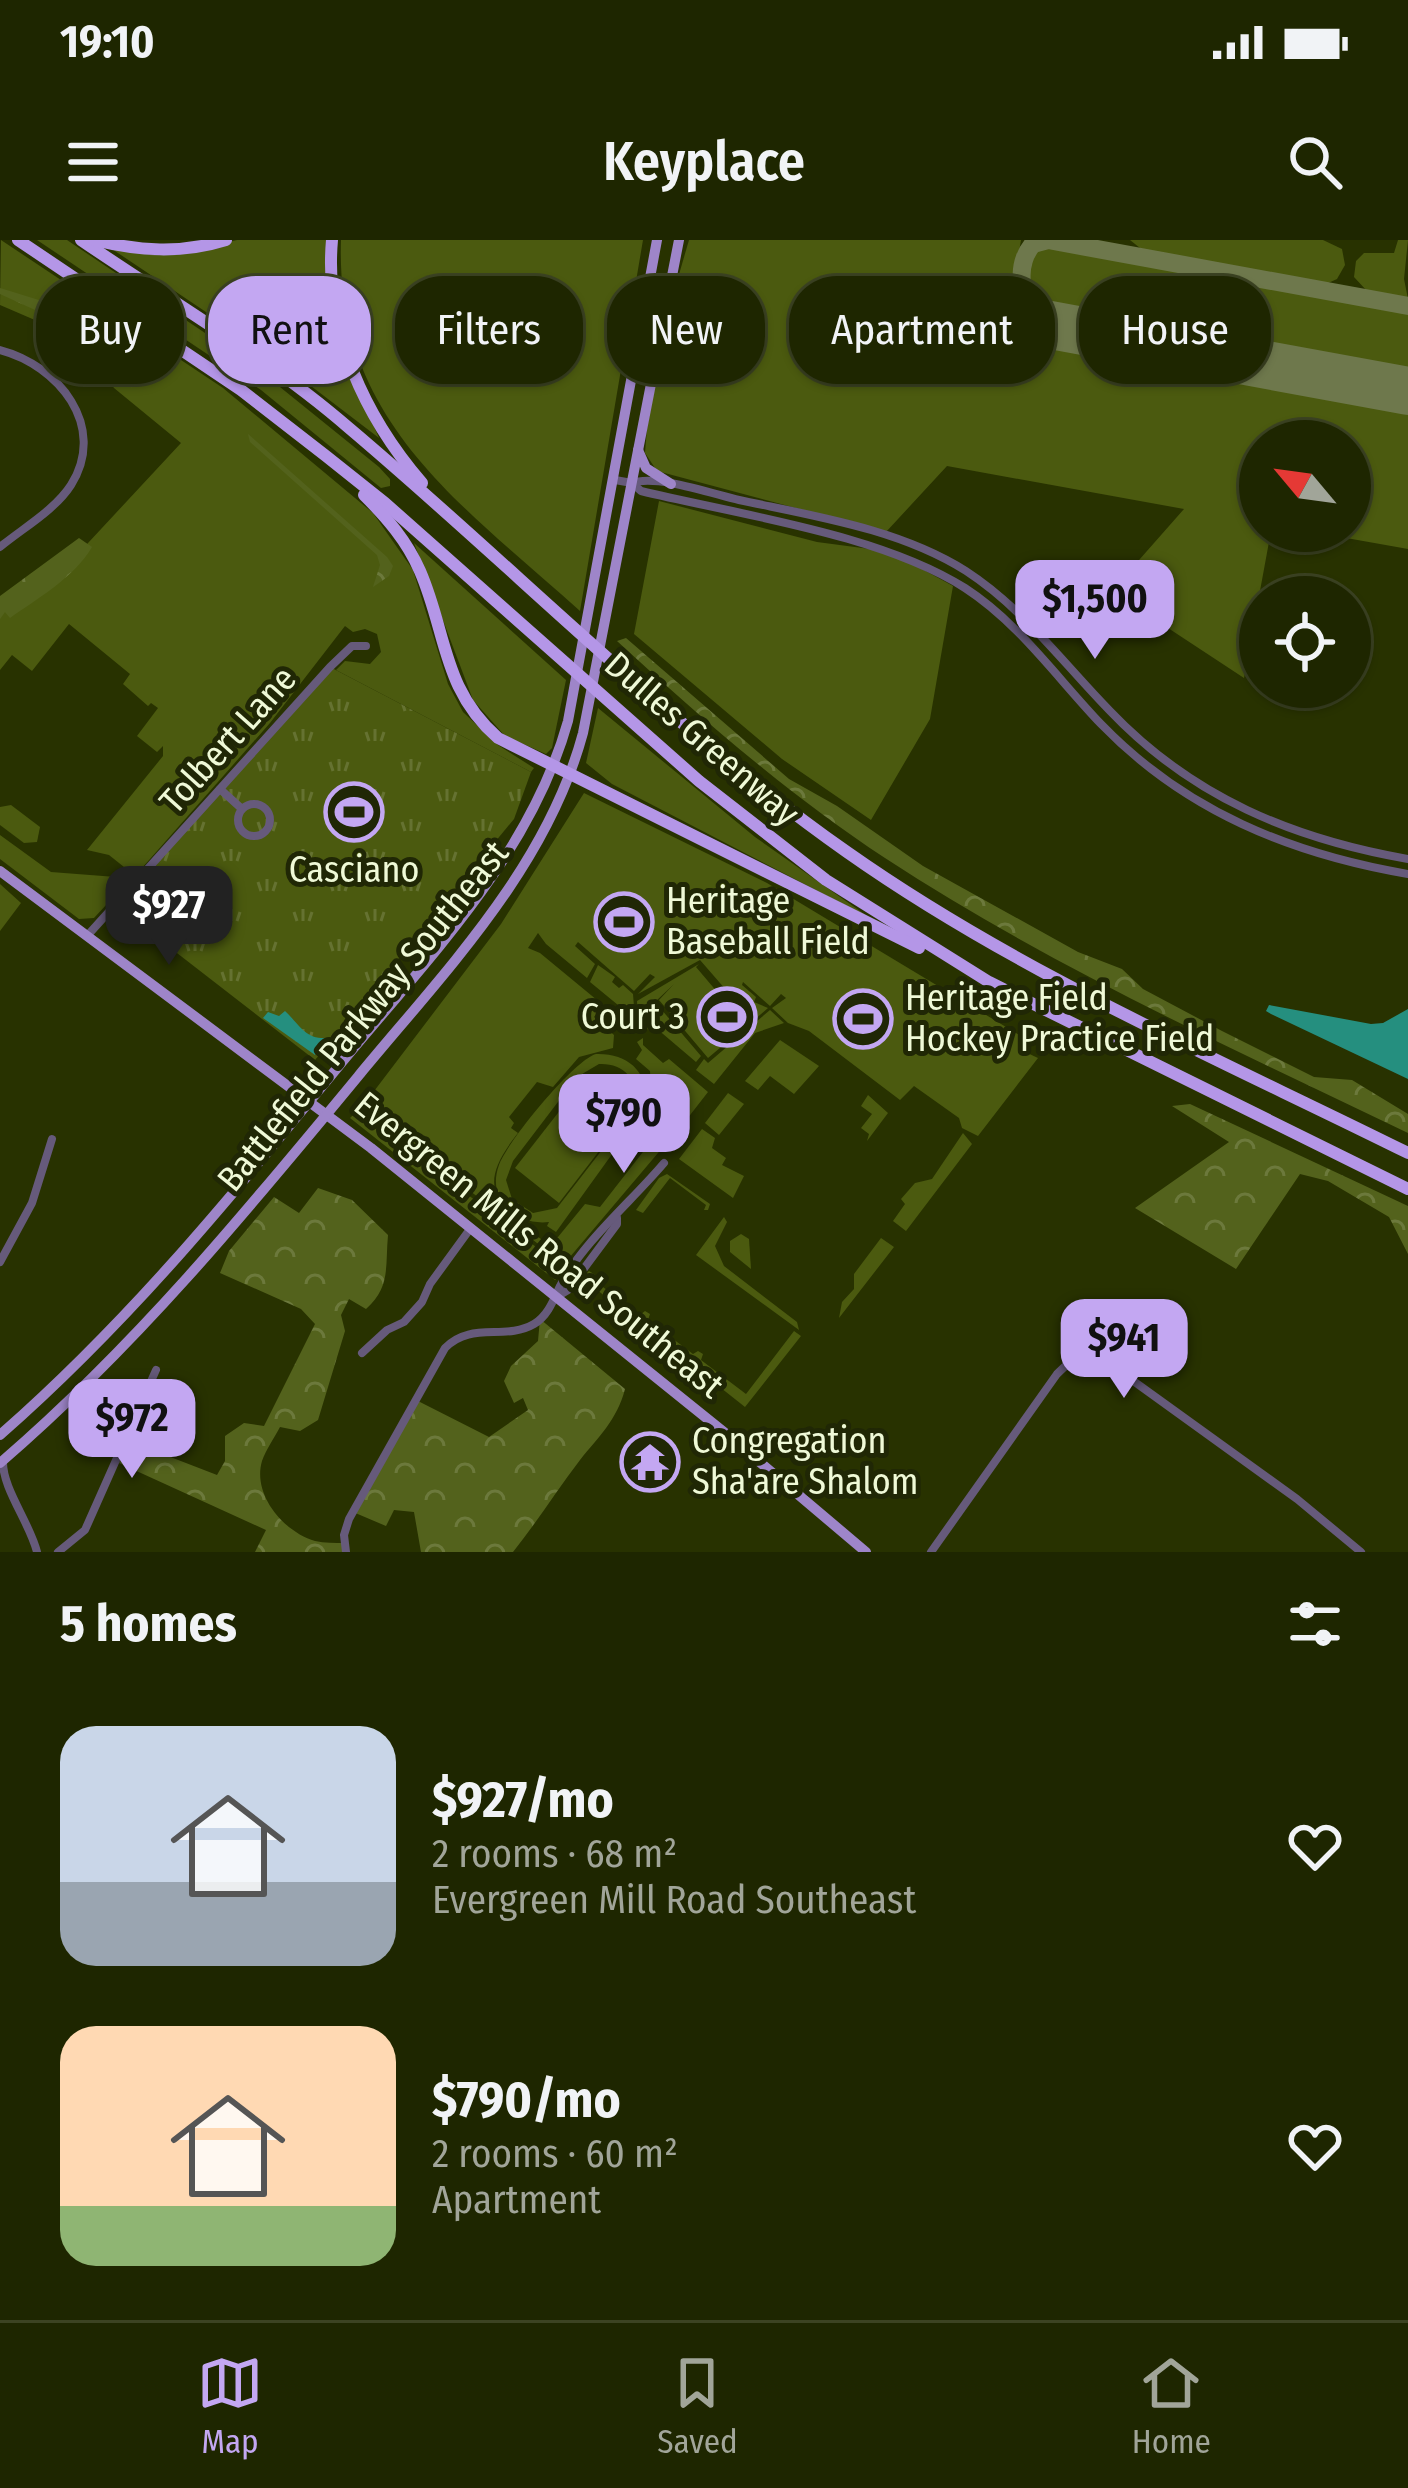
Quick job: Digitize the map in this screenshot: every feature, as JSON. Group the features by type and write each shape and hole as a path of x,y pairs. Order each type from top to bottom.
{"highway":[{"name":"Dulles Greenway","path":"18,240 242,390 385,503 748,822 879,916 973,973 1408,1189"},
{"name":"Dulles Greenway","path":"81,240 317,402 738,768 891,882 1091,996 1408,1153"},
{"path":"94,240 146,250 179,250 226,240"},
{"path":"332,240 335,298 356,381 401,460 458,525"},
{"path":"326,456 382,514 412,554 457,688 498,738 973,973"}],"main road":[{"name":"Battlefield Parkway Southeast","path":"0,1435 157,1284 490,880 521,832 555,767 574,692 658,240"},
{"name":"Battlefield Parkway Southeast","path":"2,1462 172,1298 506,892 542,834 571,774 589,706 680,240"},
{"path":"638,450 646,468 671,484"},
{"name":"Evergreen Mills Road Southeast","path":"0,871 327,1114 866,1552"}],"street":[{"path":"0,350 25,359 60,384 74,403 84,439 77,472 66,491 0,547"},
{"path":"615,480 671,484 843,524 934,553 1006,600 1127,728 1200,786 1305,836 1408,860"},
{"path":"632,483 641,491 881,549 933,569 1002,616 1102,725 1176,788 1221,815 1286,844 1338,861 1408,874"},
{"name":"Tolbert Lane","path":"87,936 330,667 352,646 366,646"},
{"path":"220,789 242,809"},
{"path":"262,807 270,820 265,831 254,836 242,830 238,817 242,809 262,807"},
{"path":"0,1262 32,1203 52,1139"},
{"path":"346,1552 349,1519 445,1348 466,1333 533,1325 568,1290 617,1218 664,1163"},
{"path":"362,1353 422,1302 470,1229"},
{"path":"931,1552 1057,1374 1082,1350 1107,1362 1298,1499 1361,1552"},
{"path":"58,1552 85,1530 156,1370"},
{"path":"2,1462 37,1552"},
{"path":"0,1484 11,1490"}],"green space":[{"path":"1,240 55,276 36,276 36,321 0,305"},
{"path":"37,240 67,240 120,276 91,276"},
{"path":"237,240 328,240 331,276 208,276 208,313 184,297 184,276 152,276 109,247 171,255"},
{"path":"341,240 643,240 637,276 607,276 607,384 619,384 580,611 450,493 413,452 371,384 371,276 343,276"},
{"path":"689,240 1021,240 1015,276 789,276 789,384 1055,384 1055,343 1079,347 1079,384 1271,382 1408,407 1408,549 1371,542 1371,420 1239,420 1239,552 1267,552 1263,576 1239,576 1239,675 1168,628 1117,585 1184,509 947,466 886,532 657,471 645,453 655,384 765,384 765,276 679,276"},
{"path":"1130,240 1323,240 1342,249 1345,265 1337,279 1326,284 1145,252"},
{"path":"1398,240 1408,240 1404,279 1408,299 1367,291 1354,277 1356,261 1364,253 1394,253"},
{"path":"1047,246 1214,276 1079,276 1079,315 1055,311 1055,276 1030,276 1034,253"},
{"path":"1271,286 1408,311 1408,375 1271,350"},
{"path":"0,288 36,299 36,310 0,294"},
{"path":"184,319 208,335 208,355 184,338"},
{"path":"184,362 208,378 208,384 223,388 373,513 413,570 448,684 463,712 498,745 534,768 531,772 336,670 345,661 370,664 381,652 377,634 365,629 353,632 345,626 270,723 142,868 129,871 109,855 87,850 163,756 163,746 157,752 137,736 158,708 148,706 123,684 130,674 69,624 32,671 12,655 0,670 0,610 75,557 181,443 111,384 184,384"},
{"path":"252,384 276,384 379,467 390,486 381,488"},
{"path":"308,384 355,384 379,438"},
{"path":"248,434 387,557 393,566 389,576 373,587 380,565 377,555 250,442"},
{"path":"659,501 817,542 870,549 911,563 953,586 930,719 871,820 782,759 634,634"},
{"path":"79,538 92,547 75,569 10,618 5,612 0,619 0,596"},
{"path":"414,543 566,680 552,748 546,754 505,736 473,700"},
{"path":"626,638 789,779 923,866 1078,952 1122,969 1143,989 1314,1077 1352,1080 1408,1114 1408,1133 1076,970 885,858 714,727 617,641"},
{"path":"330,667 531,772 514,819 315,1060 115,905"},
{"path":"598,708 755,837 870,918 612,784 586,763"},
{"path":"584,793 767,883 1026,1039 1021,1050 1038,1058 978,1136 914,1086 900,1100 809,1031 788,1023 772,1008 786,998 781,994 770,1006 743,982 756,997 754,1002 768,1008 753,1021 700,960 638,994 655,977 650,974 634,991 578,942 575,946 595,964 587,978 538,933 528,948 603,1005 594,1017 614,1035 613,1048 579,1057 553,1087 537,1082 509,1117 514,1123 511,1128 518,1133 494,1180 502,1203 541,1239 558,1237 585,1204 600,1207 646,1148 641,1136 649,1125 669,1140 564,1264 362,1107 501,924"},
{"path":"11,805 40,827 37,842 24,843 0,825 0,807"},
{"path":"0,835 51,872 116,877 120,890 94,918 79,919 0,859"},
{"path":"0,884 21,903 0,931"},
{"path":"699,964 696,967 746,1026 708,1058 659,1000 674,984 655,1002 701,1056 696,1062 656,1028 651,1032 638,1022 637,1001"},
{"path":"598,965 615,977 612,982 619,988 623,985 633,994 635,1019 590,982"},
{"path":"770,1010 784,1023 755,1033 714,1084 696,1070 704,1059 708,1063"},
{"path":"643,1038 643,1045 663,1063 669,1059 708,1092 680,1128 652,1106 650,1071 636,1059 642,1050 637,1042"},
{"path":"780,1040 819,1066 794,1094 770,1076 758,1090 745,1081"},
{"path":"596,1054 608,1055 635,1067 645,1084 646,1107 556,1232 547,1226 549,1222 525,1220 507,1208 496,1178 527,1121","holes":["608,1064 628,1075 636,1106 557,1208 533,1213 512,1199 506,1180 513,1161 577,1077"]},
{"path":"586,1077 630,1111 559,1203 515,1168"},
{"path":"728,1093 744,1104 719,1135 705,1123"},
{"path":"868,1095 888,1113 867,1141 869,1134 861,1128 872,1114 861,1106"},
{"path":"1190,1104 1408,1206 1408,1254 1389,1217 1328,1181 1300,1174 1236,1269 1135,1208 1229,1142 1172,1106"},
{"path":"359,1109 566,1270 555,1280 350,1118"},
{"path":"702,1129 715,1138 712,1148 726,1158 722,1165 744,1176 733,1198 679,1159"},
{"path":"963,1133 972,1144 906,1231 893,1221 905,1204 901,1199 915,1183 932,1179"},
{"path":"667,1174 710,1204 708,1210 670,1178 643,1213 636,1210"},
{"path":"318,1188 352,1200 388,1235 385,1275 380,1293 366,1309 349,1299 341,1315 345,1331 318,1420 300,1431 280,1427 260,1474 266,1499 282,1521 315,1541 344,1543 346,1552 255,1552 266,1530 119,1463 129,1441 217,1475 225,1461 225,1436 244,1423 264,1426 315,1324 301,1309 220,1273 229,1251 274,1197 299,1213"},
{"path":"724,1217 727,1222 715,1246 724,1266 797,1322 799,1330 696,1255"},
{"path":"741,1234 749,1239 751,1269 730,1252 730,1241"},
{"path":"881,1238 894,1247 839,1318 842,1302 854,1289 854,1274"},
{"path":"589,1271 597,1276 595,1281 640,1315 650,1314 648,1320 693,1354 703,1354 701,1360 746,1394 794,1331 801,1336 745,1407 582,1278"},
{"path":"540,1319 625,1389 607,1427 513,1552 421,1552 414,1512 394,1510 386,1526 353,1512 416,1400 489,1437 528,1410 523,1398 514,1403 504,1381 511,1366 538,1341"}],"water":[{"path":"1269,1005 1371,1024 1408,1009 1408,1079 1271,1014 1266,1011"},
{"path":"285,1011 309,1034 329,1038 315,1055 263,1018 268,1012 279,1016"}],"taxiway":[{"path":"1022,276 1033,244 1048,240 1408,306"}],"runway":[{"path":"1055,326 1408,391"}],"place":[{"name":"Casciano","path":"354,812"},
{"name":"Heritage Baseball Field","path":"624,922"},
{"name":"Court 3","path":"727,1017"},
{"name":"Heritage Field Hockey Practice Field","path":"863,1019"},
{"name":"Congregation Sha'are Shalom","path":"650,1462"}]}
